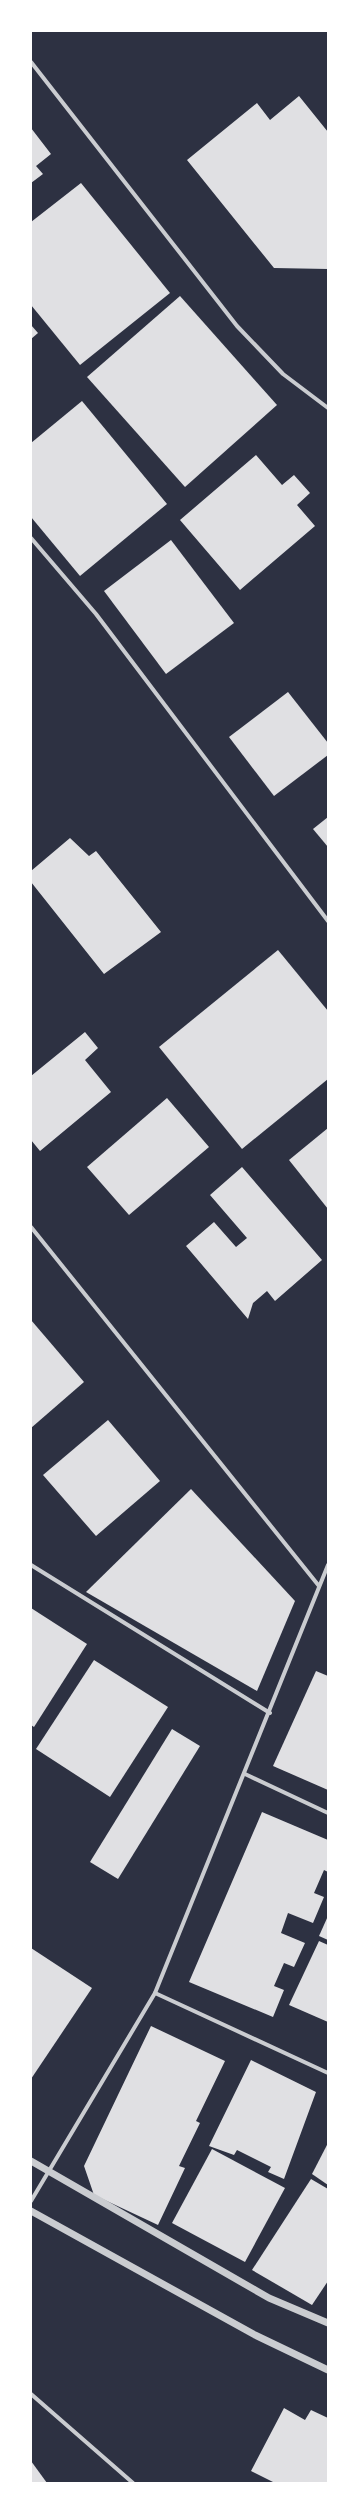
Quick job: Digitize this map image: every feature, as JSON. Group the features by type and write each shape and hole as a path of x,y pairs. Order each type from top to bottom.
{"street":[{"path":"31,62 237,326 283,374 328,408"},
{"path":"31,538 96,614 328,921"},
{"path":"31,1227 319,1586"},
{"path":"31,1565 270,1712"},
{"path":"31,2201 155,1993 245,1774 328,1565"},
{"path":"245,1774 328,1813"},
{"path":"155,1993 328,2073"},
{"path":"31,2161 269,2298 328,2323"},
{"path":"31,2211 255,2335 328,2370"},
{"path":"31,2394 133,2483"}],"building":[{"path":"299,96 328,132 328,269 274,268 187,160 257,103 270,120"},
{"path":"31,128 51,154 36,166 43,174 31,183"},
{"path":"81,183 170,293 80,365 31,305 31,222"},
{"path":"180,296 277,405 185,487 87,377"},
{"path":"31,325 38,333 31,339"},
{"path":"82,401 167,504 80,576 31,517 31,443"},
{"path":"256,455 282,485 294,475 310,493 297,505 315,526 240,590 180,520"},
{"path":"171,540 234,623 166,674 104,591"},
{"path":"288,692 328,743 328,755 274,796 229,737"},
{"path":"328,817 328,847 313,829"},
{"path":"70,838 89,856 96,851 161,932 104,974 31,882 31,871"},
{"path":"278,950 328,1011 328,1079 242,1149 159,1047"},
{"path":"85,1032 98,1048 85,1060 111,1092 40,1151 31,1140 31,1076"},
{"path":"167,1098 209,1147 129,1215 87,1167"},
{"path":"328,1128 328,1209 289,1160"},
{"path":"242,1167 322,1260 275,1301 267,1291 253,1303 248,1319 186,1246 214,1222 236,1247 247,1238 210,1195"},
{"path":"31,1320 84,1382 31,1428"},
{"path":"108,1420 160,1481 96,1536 43,1475"},
{"path":"191,1489 295,1601 257,1691 86,1592"},
{"path":"31,1608 87,1644 34,1727 31,1725"},
{"path":"94,1660 168,1707 110,1797 36,1749"},
{"path":"316,1671 328,1676 328,1790 273,1766"},
{"path":"172,1729 200,1746 118,1879 90,1862"},
{"path":"262,1812 328,1840 328,1872 324,1870 314,1893 324,1897 313,1923 288,1913 281,1933 305,1943 294,1967 284,1963 274,1986 284,1990 273,2017 189,1982"},
{"path":"328,1916 328,1940 319,1936"},
{"path":"319,1941 328,1945 328,2022 289,2005"},
{"path":"31,1948 92,1988 31,2079"},
{"path":"151,2026 225,2061 196,2121 200,2123 179,2166 185,2168 158,2225 94,2195 84,2166"},
{"path":"251,2060 316,2092 284,2179 268,2172 271,2167 237,2150 234,2155 209,2146"},
{"path":"328,2143 328,2185 312,2174"},
{"path":"212,2149 285,2188 245,2262 172,2223"},
{"path":"311,2179 328,2189 328,2281 312,2305 252,2270"},
{"path":"284,2408 305,2420 311,2410 328,2418 328,2483 275,2483 251,2471"},
{"path":"31,2461 47,2483 31,2483"}]}
